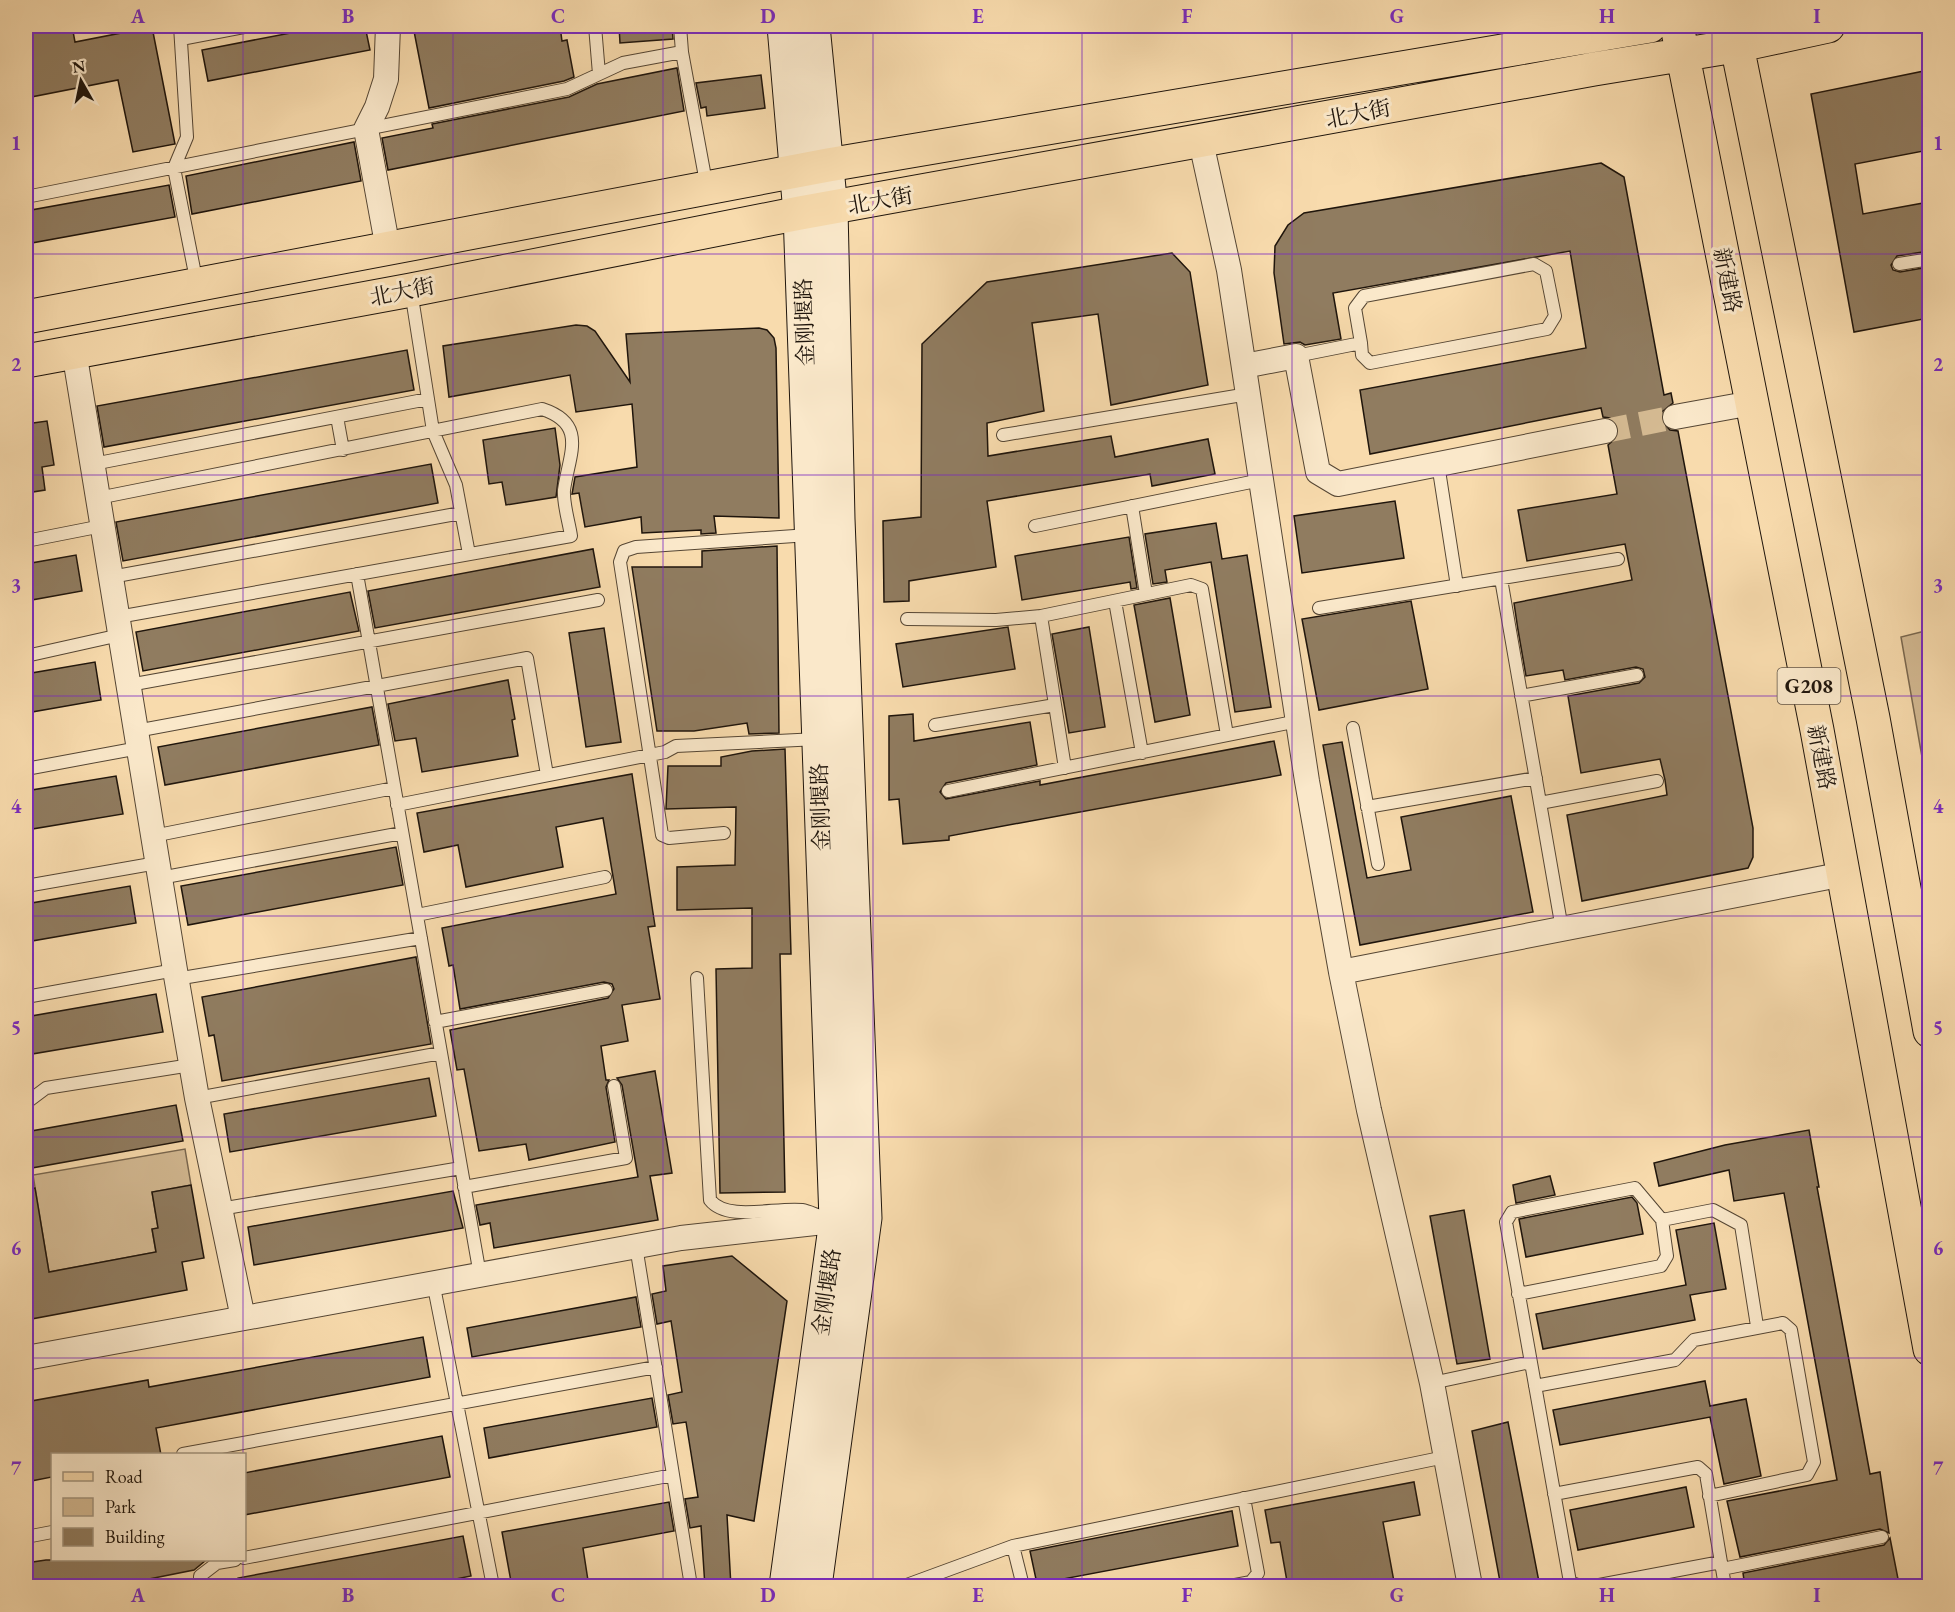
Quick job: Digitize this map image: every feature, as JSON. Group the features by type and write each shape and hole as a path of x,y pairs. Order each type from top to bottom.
{"main road":[{"name":"金刚堰路","path":"784,26 813,169 816,211 810,535 832,738"},
{"path":"813,26 813,169"},
{"name":"北大街","path":"26,317 813,169 1650,26"},
{"name":"北大街","path":"26,361 411,290 816,211 1582,71 1680,40 1828,26"},
{"name":"G208","path":"1734,36 1782,260 1873,718 1929,1031"},
{"name":"新建路","path":"1680,40 1844,874 1929,1349"},
{"path":"815,1587 850,1219 832,738 838,519 816,211"},
{"name":"金刚堰路","path":"786,1587 850,1219"}],"street":[{"path":"388,26 386,79 377,107 366,129 388,249"},
{"path":"1201,142 1229,270 1298,721 1341,972 1369,1110 1432,1383 1470,1587"},
{"path":"74,351 191,1065 243,1318"},
{"path":"1244,366 1296,356 1318,472 1338,484 1605,431"},
{"path":"1676,417 1752,403"},
{"path":"1341,972 1844,874"},
{"path":"26,1358 681,1238 850,1219"}],"lane":[{"path":"180,26 187,136 174,168 197,285"},
{"path":"181,39 249,26"},
{"path":"595,26 599,74"},
{"path":"680,26 682,52 708,189"},
{"path":"26,197 567,89 623,63 682,52"},
{"path":"1899,264 1929,259"},
{"path":"1534,264 1546,271 1555,316 1547,329 1370,363 1362,355 1360,343 1355,308 1364,296 1534,264"},
{"path":"411,290 433,431 456,485 469,554"},
{"path":"1296,356 1360,343"},
{"path":"1004,435 1248,394"},
{"path":"93,464 428,399"},
{"path":"26,656 119,626 357,574 571,536 564,492 573,446 572,431 566,420 542,408 98,498"},
{"path":"337,417 343,450"},
{"path":"1438,464 1457,586"},
{"path":"1035,526 1261,480"},
{"path":"1132,506 1146,594"},
{"path":"111,577 461,513"},
{"path":"26,541 102,526"},
{"path":"724,833 669,838 662,834 620,561 624,550 636,547 810,535"},
{"path":"1319,608 1618,560"},
{"path":"357,574 480,1275"},
{"path":"1501,579 1562,929"},
{"path":"907,619 996,620 1041,616 1191,585 1202,589 1227,735"},
{"path":"129,685 598,600"},
{"path":"1115,601 1142,753"},
{"path":"1041,616 1065,768"},
{"path":"26,769 137,740 376,686 527,658 547,775"},
{"path":"1521,696 1636,675"},
{"path":"935,724 1055,705"},
{"path":"948,791 1298,721"},
{"path":"1353,728 1378,864"},
{"path":"398,804 665,752 676,746 832,738"},
{"path":"1367,807 1536,778"},
{"path":"1540,803 1657,781"},
{"path":"153,836 394,788"},
{"path":"26,886 159,870 402,833"},
{"path":"417,915 605,877"},
{"path":"26,997 421,938"},
{"path":"697,978 710,1200 716,1207 728,1212 802,1210 850,1219"},
{"path":"435,1022 606,990"},
{"path":"197,1098 441,1053"},
{"path":"26,1103 46,1088 191,1065"},
{"path":"465,1187 626,1158 614,1086"},
{"path":"220,1209 461,1168"},
{"path":"1518,1294 1661,1266 1667,1256 1662,1220 1635,1188 1512,1212 1506,1222 1518,1294 1530,1362 1570,1582 1580,1587"},
{"path":"1662,1220 1713,1210 1741,1225 1757,1326"},
{"path":"636,1246 691,1587"},
{"path":"433,1282 493,1587"},
{"path":"1535,1386 1676,1360 1694,1340 1782,1323 1791,1330 1814,1462 1807,1475 1709,1496"},
{"path":"1432,1383 1530,1362"},
{"path":"194,1453 656,1367"},
{"path":"904,1587 1013,1546 1445,1457"},
{"path":"1554,1494 1698,1467 1706,1474 1725,1587"},
{"path":"246,1558 673,1475"},
{"path":"1230,1587 1251,1582 1258,1573 1244,1498"},
{"path":"26,1537 51,1532"},
{"path":"1594,1587 1882,1537"},
{"path":"1013,1546 1023,1587"},
{"path":"200,1587 200,1576 217,1563 229,1561"}],"green space":[{"path":"1930,630 1929,797 1901,637"},
{"path":"185,1149 191,1185 152,1192 158,1228 152,1229 156,1252 49,1272 33,1175"}],"building":[{"path":"26,26 72,26 75,42 152,27 175,144 133,152 118,80 26,98"},
{"path":"327,26 365,26 370,50 208,81 202,50"},
{"path":"413,26 560,26 562,41 567,40 574,77 564,81 429,108"},
{"path":"619,26 672,26 673,39 620,43"},
{"path":"677,68 684,111 388,170 382,138 433,128 432,124 569,97 597,84"},
{"path":"1929,70 1929,150 1855,164 1863,214 1929,202 1929,251 1897,256 1891,265 1893,270 1900,272 1929,267 1929,318 1854,332 1811,94"},
{"path":"761,75 765,108 707,116 706,107 701,108 696,83"},
{"path":"354,142 361,181 192,214 186,176"},
{"path":"1601,163 1624,177 1664,395 1671,393 1673,403 1662,412 1661,420 1670,430 1678,431 1753,828 1753,857 1748,868 1582,901 1567,815 1667,795 1665,780 1660,759 1581,773 1568,696 1639,683 1645,677 1643,669 1636,667 1565,680 1563,670 1526,676 1518,630 1514,603 1632,580 1625,544 1527,561 1518,510 1617,494 1608,445 1618,436 1619,428 1610,418 1603,417 1601,408 1370,454 1360,390 1586,348 1570,251 1333,293 1341,339 1305,345 1300,342 1284,344 1274,273 1275,246 1288,225 1304,213"},
{"path":"169,185 175,217 26,244 26,211"},
{"path":"1172,253 1190,272 1208,385 1111,405 1098,314 1032,323 1044,411 987,423 988,456 1111,436 1115,457 1208,439 1215,474 1152,486 1150,474 987,501 996,567 909,581 909,601 884,602 883,521 921,517 922,344 987,282"},
{"path":"576,325 587,326 595,331 630,382 626,334 759,328 767,330 774,338 776,348 779,518 714,516 716,533 701,534 701,530 642,533 641,517 585,527 579,493 572,494 575,477 637,467 632,404 576,412 570,375 449,397 443,346"},
{"path":"407,350 414,390 104,447 97,406"},
{"path":"47,421 54,465 42,467 45,490 26,493 26,424"},
{"path":"555,428 560,465 556,497 506,505 502,482 489,484 483,440"},
{"path":"431,464 438,503 123,561 116,522"},
{"path":"1395,501 1404,558 1302,573 1294,516"},
{"path":"1216,523 1222,559 1247,555 1271,707 1235,712 1211,562 1165,570 1167,582 1153,584 1145,534"},
{"path":"1129,537 1137,588 1131,589 1130,582 1022,600 1015,556"},
{"path":"777,546 779,733 749,734 747,723 694,731 657,731 632,567 702,567 702,551"},
{"path":"593,549 600,587 375,628 368,591"},
{"path":"76,555 82,591 26,601 26,564"},
{"path":"350,592 359,631 143,671 136,632"},
{"path":"1170,598 1190,715 1155,722 1134,605"},
{"path":"1411,601 1428,689 1319,710 1302,619"},
{"path":"1008,627 1015,669 903,687 896,644"},
{"path":"1089,627 1105,727 1069,733 1052,634"},
{"path":"604,628 621,742 586,747 569,633"},
{"path":"95,662 101,700 26,713 26,674"},
{"path":"508,680 515,719 512,720 518,756 422,772 416,738 395,741 388,704"},
{"path":"372,707 379,745 165,785 158,747"},
{"path":"913,714 914,741 1030,722 1037,765 946,783 940,792 946,799 1040,781 1040,785 1274,741 1281,775 949,836 949,840 903,844 899,799 889,800 889,716"},
{"path":"1342,742 1367,878 1411,870 1401,817 1511,796 1533,912 1360,945 1323,745"},
{"path":"785,749 791,954 780,954 785,1192 720,1193 716,969 752,968 752,908 677,910 677,867 735,865 736,807 666,809 668,766 721,766 721,757 752,751"},
{"path":"632,774 655,926 648,927 660,999 622,1005 628,1041 601,1046 606,1080 609,1080 606,1087 615,1142 529,1160 526,1144 479,1151 464,1069 457,1070 450,1030 608,998 614,989 612,984 604,982 460,1009 453,965 449,966 442,928 616,894 603,818 556,827 563,867 466,887 458,845 424,852 417,813"},
{"path":"116,776 123,814 26,830 26,791"},
{"path":"396,847 403,885 188,925 181,886"},
{"path":"130,886 136,923 26,942 26,904"},
{"path":"416,957 431,1044 222,1081 214,1035 209,1036 202,997"},
{"path":"156,994 163,1032 26,1055 26,1017"},
{"path":"655,1071 672,1173 650,1176 658,1220 494,1248 490,1223 480,1225 476,1205 638,1177 622,1085 617,1078"},
{"path":"429,1078 436,1116 230,1152 224,1114"},
{"path":"176,1105 183,1141 26,1169 26,1132"},
{"path":"1809,1130 1819,1187 1817,1187 1870,1474 1880,1472 1889,1533 1880,1529 1740,1557 1727,1501 1837,1480 1784,1193 1734,1201 1729,1170 1659,1186 1654,1163 1725,1145"},
{"path":"1550,1176 1555,1195 1516,1203 1513,1185"},
{"path":"191,1185 204,1258 182,1262 187,1290 26,1320 26,1189 35,1188 49,1272 156,1252 152,1229 158,1228 152,1192"},
{"path":"453,1191 463,1228 254,1265 248,1227"},
{"path":"1632,1197 1637,1203 1643,1234 1526,1257 1519,1219"},
{"path":"1464,1210 1490,1359 1457,1364 1430,1216"},
{"path":"1714,1223 1726,1289 1690,1295 1695,1320 1543,1349 1536,1314 1686,1285 1676,1230"},
{"path":"732,1256 787,1301 754,1521 727,1515 731,1587 705,1587 701,1526 690,1528 685,1499 698,1497 686,1422 673,1424 668,1395 682,1392 671,1321 657,1324 652,1294 666,1291 663,1266"},
{"path":"636,1297 641,1327 472,1357 467,1328"},
{"path":"423,1337 430,1377 156,1428 161,1453 51,1453 51,1477 26,1482 26,1402 148,1380 149,1387"},
{"path":"1705,1381 1710,1406 1746,1399 1761,1476 1724,1484 1710,1417 1560,1445 1553,1410"},
{"path":"652,1398 657,1427 489,1458 484,1428"},
{"path":"1508,1422 1540,1587 1501,1587 1472,1431"},
{"path":"442,1436 450,1477 246,1515 246,1473"},
{"path":"1414,1482 1420,1515 1383,1522 1395,1587 1288,1587 1280,1542 1271,1543 1265,1510"},
{"path":"1686,1487 1694,1527 1578,1550 1570,1510"},
{"path":"669,1502 674,1531 583,1548 589,1587 512,1587 502,1532"},
{"path":"1232,1511 1238,1546 1037,1584 1030,1551"},
{"path":"463,1536 471,1576 416,1587 238,1587 238,1578"},
{"path":"1890,1538 1899,1584 1886,1587 1745,1587 1743,1573 1884,1545"},
{"path":"46,1560 205,1561 194,1570 109,1587 26,1587 26,1563"}],"tunnel":[{"path":"1605,431 1675,417"}]}
